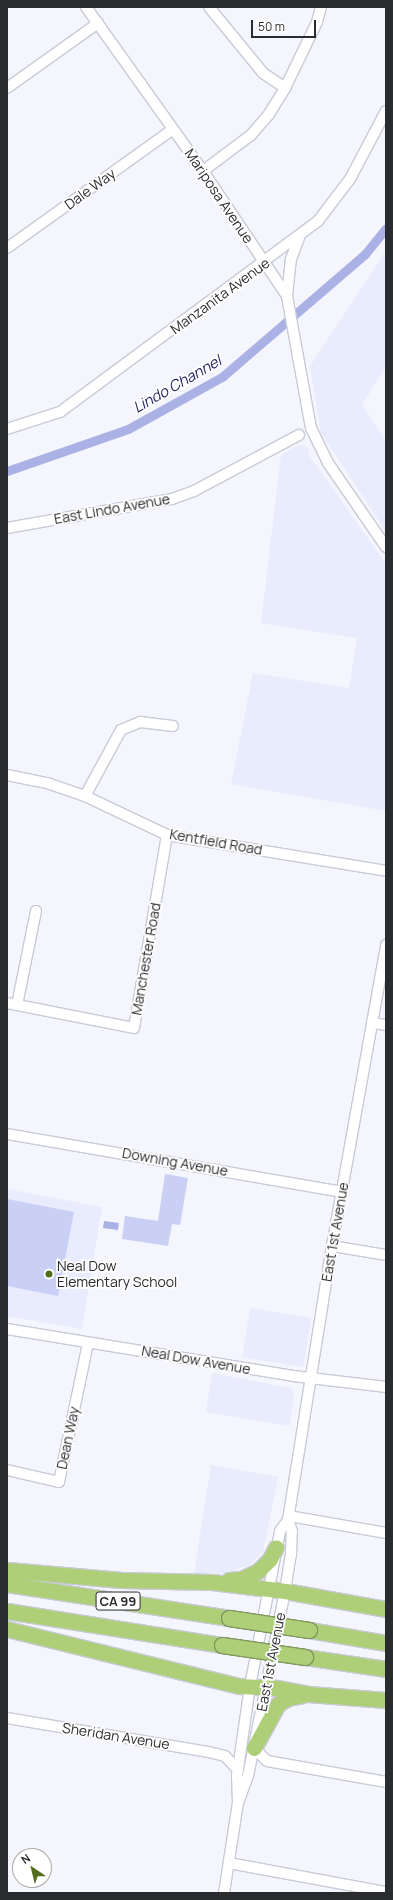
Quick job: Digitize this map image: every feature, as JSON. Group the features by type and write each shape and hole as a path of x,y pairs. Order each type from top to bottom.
{"highway":[{"path":"212,1582 250,1576 264,1566 276,1547"},
{"path":"7,1570 122,1580 212,1582 285,1591 386,1609"},
{"name":"CA 99","path":"7,1584 386,1643"},
{"name":"CA 99","path":"7,1611 386,1669"},
{"path":"7,1630 239,1686 250,1686 308,1694 386,1700"},
{"path":"248,1744 278,1704 288,1698 308,1694"}],"street":[{"name":"Mariposa Avenue","path":"86,7 203,171 288,296 302,366 311,428 328,463 386,547"},
{"path":"209,7 263,73 285,88"},
{"path":"203,171 250,135 269,114 285,88 317,22 321,7"},
{"path":"7,88 98,23"},
{"name":"Manzanita Avenue","path":"7,429 60,412 265,263 318,221 350,179 386,111"},
{"name":"Dale Way","path":"7,248 173,129"},
{"path":"288,296 291,259 300,236"},
{"name":"East Lindo Avenue","path":"7,528 172,499 204,486 299,435"},
{"path":"85,796 108,750 121,730 140,722 159,722 173,726"},
{"name":"Kentfield Road","path":"7,775 47,783 85,796 167,835 386,871"},
{"name":"Manchester Road","path":"12,1004 134,1028 167,835"},
{"path":"12,1004 36,911"},
{"name":"East 1st Avenue","path":"238,1803 250,1769 248,1744 250,1686 276,1547 280,1531 288,1518 332,1246 386,945"},
{"path":"372,1023 386,1026"},
{"name":"Downing Avenue","path":"7,1134 342,1192"},
{"path":"332,1246 386,1256"},
{"name":"Neal Dow Avenue","path":"7,1329 311,1377 386,1387"},
{"name":"Dean Way","path":"7,1470 59,1482 88,1342"},
{"path":"288,1518 386,1533"},
{"name":"East 1st Avenue","path":"224,1893 238,1803 238,1770 267,1688 285,1591 291,1555 292,1531 288,1518"},
{"name":"Sheridan Avenue","path":"7,1718 225,1756"},
{"path":"238,1770 225,1756 248,1744 267,1761 386,1782"},
{"path":"250,1769 267,1761"},
{"path":"229,1863 343,1889 386,1892"}],"shaded area":[{"path":"386,251 386,366 362,405 386,441 386,532 321,433 310,366"},
{"path":"299,445 305,445 308,449 309,455 386,564 386,811 231,784 253,673 349,688 357,638 261,623 281,455"},
{"path":"165,1174 188,1178 180,1225 172,1224 168,1246 122,1239 125,1216 158,1221"},
{"name":"Neal Dow Elementary School","path":"7,1189 102,1207 82,1329 7,1316"},
{"path":"7,1199 74,1212 58,1296 7,1286"},
{"path":"104,1221 119,1223 118,1230 103,1228"},
{"path":"250,1308 311,1318 303,1367 242,1357"},
{"path":"212,1373 290,1388 294,1393 289,1426 206,1412"},
{"path":"211,1465 278,1477 263,1552 249,1565 226,1573 194,1574"}],"waterway":[{"name":"Lindo Channel","path":"7,471 128,429 222,377 365,254 386,228"}],"place":[{"name":"Neal Dow Elementary School","path":"49,1274"}]}
